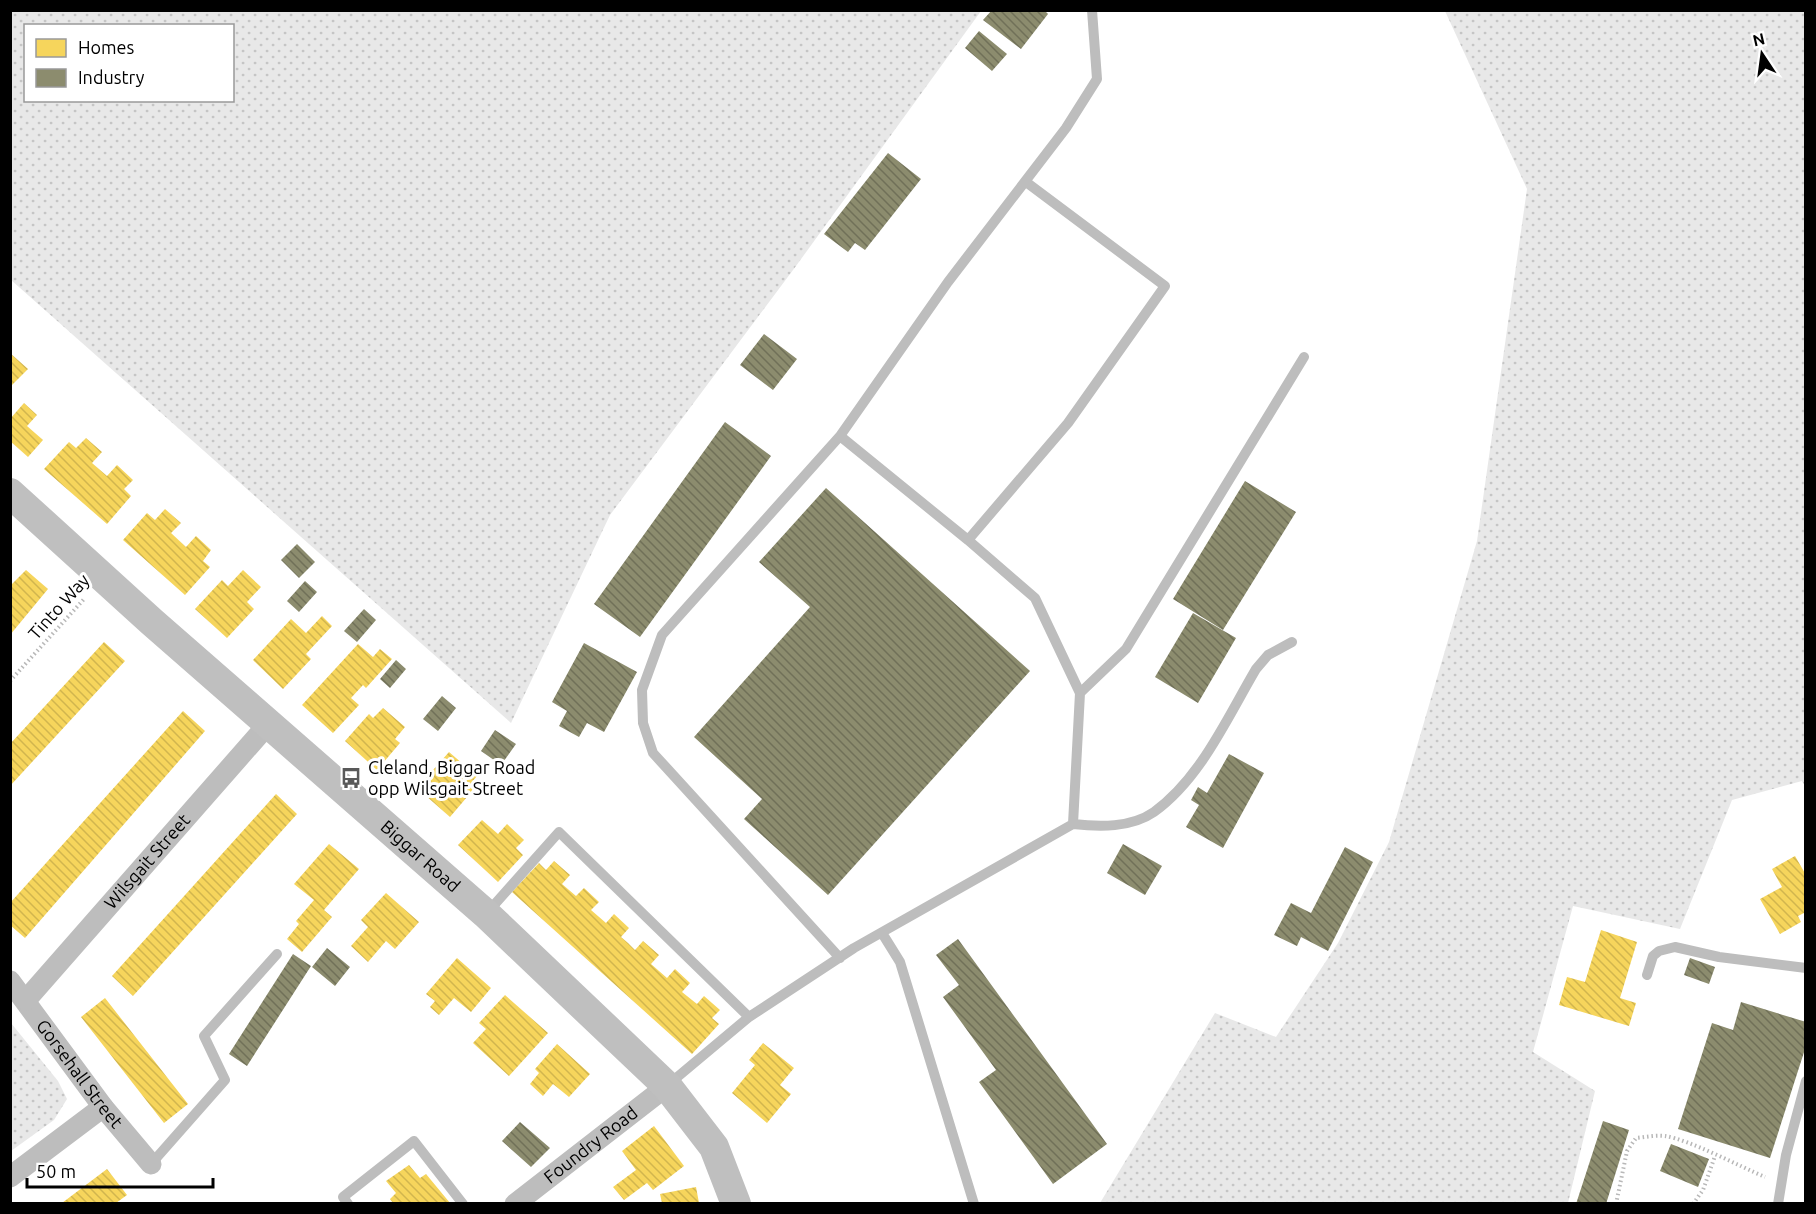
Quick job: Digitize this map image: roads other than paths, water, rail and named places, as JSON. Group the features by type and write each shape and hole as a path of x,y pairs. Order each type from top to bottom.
{"street":[{"name":"Biggar Road","path":"10,493 486,914 667,1086 714,1147 736,1203"},
{"name":"Wilsgait Street","path":"26,1000 270,722"},
{"name":"Gorsehall Street","path":"10,981 103,1107 151,1164"},
{"name":"Foundry Road","path":"515,1203 667,1086"},
{"path":"10,1177 103,1107"}],"lane":[{"path":"840,958 653,753 642,723 642,690 662,635 840,436 948,282 1066,128 1097,79 1092,10"},
{"path":"968,540 1068,423 1165,286 1026,182"},
{"path":"1080,693 1126,649 1304,357"},
{"path":"840,436 1035,598 1080,693 1073,825"},
{"path":"667,1086 749,1017 840,958 1073,825 1095,827 1123,824 1152,813 1185,783 1256,669 1268,655 1292,642"},
{"path":"486,914 559,832 749,1017"},
{"path":"882,933 900,962 974,1203"},
{"path":"1647,975 1653,956 1659,951 1676,947 1719,957 1806,968"},
{"path":"151,1164 225,1080 204,1036 277,954"},
{"path":"1778,1203 1780,1184 1806,1081"},
{"path":"348,1203 343,1197 414,1141 463,1203"}],"place":[{"name":"Cleland, Biggar Road opp Wilsgait Street","path":"351,778"}]}
